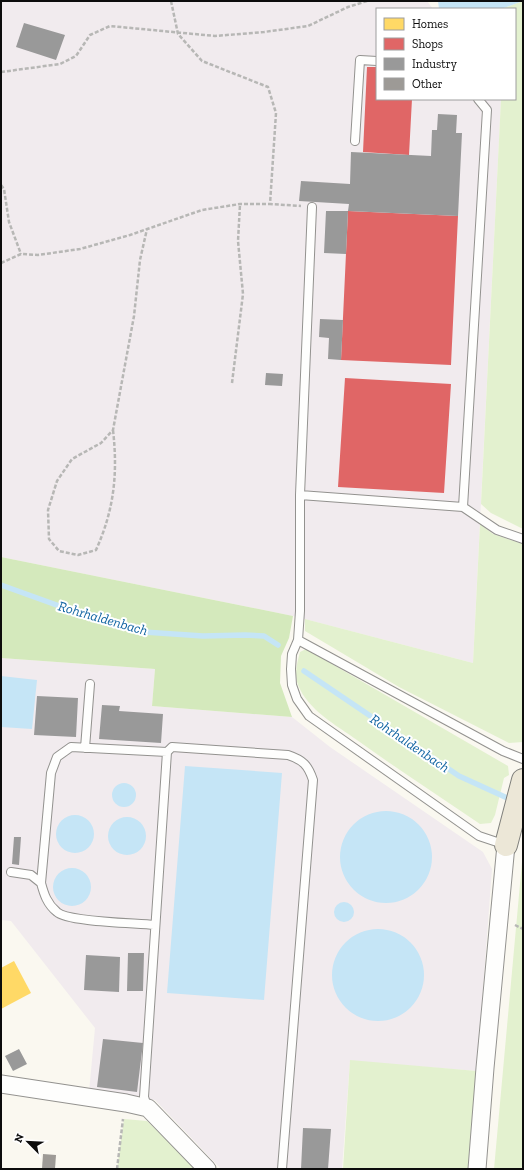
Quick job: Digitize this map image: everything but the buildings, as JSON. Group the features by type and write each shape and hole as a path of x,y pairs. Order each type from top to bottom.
{"main road":[{"path":"509,835 523,780"}],"street":[{"path":"478,1169 485,1068 509,835"},
{"path":"1,1084 126,1103 147,1108 207,1169"}],"lane":[{"path":"355,141 360,60 376,60"},
{"path":"463,507 487,110 479,100"},
{"path":"312,207 300,495 300,610 298,640 292,654 292,685 297,699 309,716 479,836 509,835"},
{"path":"300,495 463,507 497,530 523,539"},
{"path":"298,640 503,751 523,759"},
{"path":"85,748 90,684"},
{"path":"154,925 75,918 58,913 45,899 41,883 51,773 57,757 71,747 167,752"},
{"path":"147,1108 144,1097 154,925 167,752 172,747 288,755 302,760 309,769 313,780 282,1169"},
{"path":"11,872 31,875 41,883"}],"path":[{"path":"171,1 178,34 202,61 268,87 276,113 270,204"},
{"path":"1,72 60,64 76,56 90,35 110,26 141,28 178,34 215,36 308,26 348,7 366,1"},
{"path":"1,185 4,189 9,222 21,254"},
{"path":"232,383 243,294 238,241 240,204"},
{"path":"1,263 21,254 38,254 80,249 202,210 240,204 270,204 312,207"},
{"path":"113,430 101,443 72,459 57,481 48,510 48,539 59,551 78,555 96,550 105,531 115,490 116,457 113,430 134,316 140,260 146,229"},
{"path":"116,1169 126,1103"}],"shaded area":[{"path":"1,1 427,1 432,8 376,8 376,100 501,100 473,663 293,616 1,557"},
{"path":"1,658 155,669 152,706 292,717 330,747 483,852 492,869 477,1071 350,1061 342,1169 221,1169 155,1100 89,1092 95,1028 11,921 1,920"}],"green space":[{"path":"523,1 523,529 491,513 481,504 501,100 516,100 516,8 504,8"},
{"path":"480,524 493,534 523,544 523,742 509,743 399,687 305,631 305,619 473,663"},
{"path":"1,557 293,616 289,638 281,656 280,683 292,717 152,706 155,669 1,658"},
{"path":"306,649 508,766 509,775 504,778 495,815 491,823 480,824 332,723 308,702 298,685 296,677 296,668 300,652"},
{"path":"523,851 523,1169 494,1169"},
{"path":"350,1060 477,1071 470,1169 343,1169"},
{"path":"124,1119 147,1121 198,1169 117,1169"}],"water":[{"path":"438,1 523,1 504,8 439,8"},
{"path":"1,676 37,680 32,729 1,727"},
{"path":"185,766 282,773 264,1000 167,993"},
{"path":"124,783 133,786 136,795 133,804 124,807 115,804 112,795 115,786"},
{"path":"386,811 404,814 419,824 429,839 432,857 429,875 419,890 404,900 386,903 368,900 353,890 343,875 340,857 343,839 353,824 368,814"},
{"path":"71,815 79,815 89,820 93,827 93,841 89,848 79,853 71,853 61,848 59,845 56,838 56,830 61,820 64,818"},
{"path":"123,817 131,817 141,822 145,829 145,843 141,850 131,855 123,855 113,850 111,847 108,840 108,832 113,822 116,820"},
{"path":"68,868 76,868 86,873 90,880 90,894 86,901 76,906 68,906 58,901 56,898 53,891 53,883 58,873 61,871"},
{"path":"340,902 348,902 354,908 354,916 348,922 340,922 334,916 334,908"},
{"path":"378,929 396,932 411,942 421,957 424,975 421,993 411,1008 396,1018 378,1021 360,1018 345,1008 335,993 332,975 335,957 345,942 360,932"}],"waterway":[{"name":"Rohrhaldenbach","path":"1,585 76,612 144,632 203,636 264,636 278,645"},
{"name":"Rohrhaldenbach","path":"304,671 459,776 514,801"}]}
